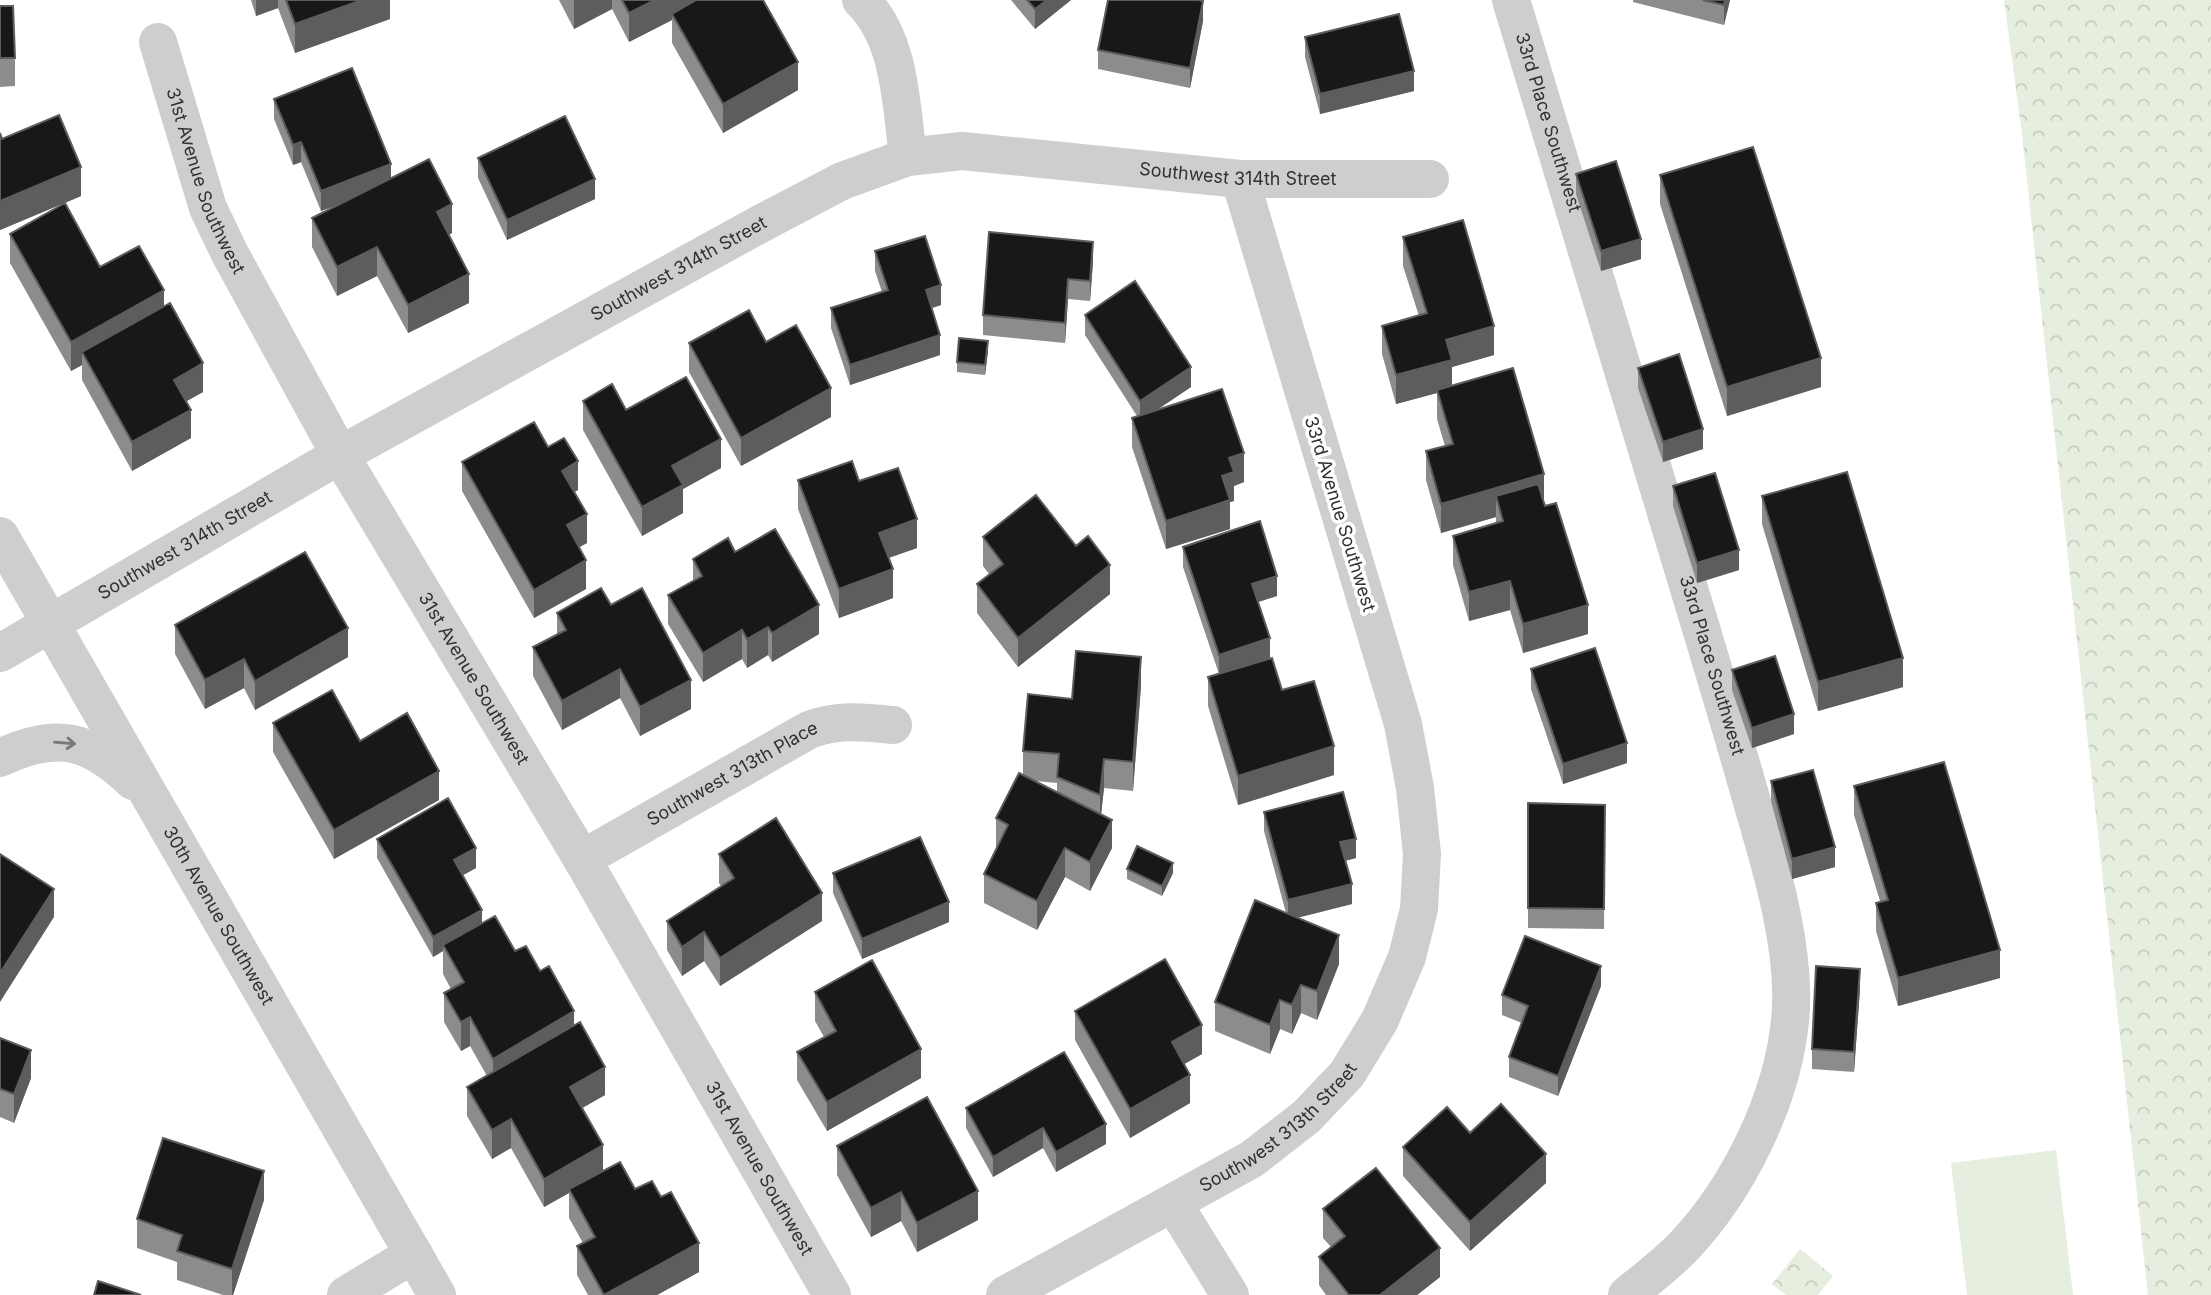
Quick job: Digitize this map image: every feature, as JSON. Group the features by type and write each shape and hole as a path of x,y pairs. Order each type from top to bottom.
{"street":[{"path":"861,0 872,10 890,46 908,158"},
{"name":"33rd Place Southwest","path":"1511,0 1728,716 1768,858 1790,968 1792,1000 1786,1047 1769,1109 1758,1134 1728,1191 1686,1243 1659,1270 1627,1295"},
{"name":"31st Avenue Southwest","path":"158,42 208,208 230,254 340,456 582,859 832,1295"},
{"name":"Southwest 314th Street","path":"0,653 340,456 842,180 908,158 962,151 1240,178 1430,179"},
{"name":"33rd Avenue Southwest","path":"1240,178 1403,724 1415,788 1422,854"},
{"name":"30th Avenue Southwest","path":"0,536 437,1295"},
{"name":"Southwest 313th Place","path":"582,859 809,730 834,722 893,725"},
{"path":"0,758 47,742 74,743 104,756 151,798"},
{"name":"Southwest 313th Street","path":"1005,1295 1252,1159 1306,1117 1347,1074 1380,1020 1406,957 1419,909 1422,854"},
{"path":"1173,1203 1230,1295"},
{"path":"346,1295 414,1254"}],"green space":[{"path":"2004,0 2211,0 2211,1295 2148,1295 2022,134"},
{"path":"2056,1150 2073,1295 1967,1295 1951,1163"},
{"path":"1800,1249 1833,1276 1818,1295 1786,1295 1772,1284"}],"building":[{"path":"286,0 362,0 295,24"},
{"path":"622,0 655,0 629,13"},
{"path":"696,0 763,0 798,62 723,104 672,14"},
{"path":"1027,0 1047,0 1035,9"},
{"path":"1108,0 1203,1 1190,68 1098,50"},
{"path":"1703,0 1725,0 1724,5"},
{"path":"0,6 13,6 15,58 0,58"},
{"path":"1399,14 1414,71 1320,94 1305,37"},
{"path":"352,68 391,164 321,191 301,142 293,145 274,99"},
{"path":"59,115 81,167 0,201 0,133 2,139"},
{"path":"565,116 595,179 507,220 478,158"},
{"path":"1753,147 1821,358 1727,387 1660,175"},
{"path":"429,159 452,204 437,212 469,274 408,305 377,247 337,267 312,218"},
{"path":"1616,161 1641,239 1601,251 1576,174"},
{"path":"65,203 100,267 139,246 164,290 71,342 10,234"},
{"path":"1463,220 1494,326 1446,340 1452,360 1396,375 1382,326 1427,313 1403,237"},
{"path":"989,232 1093,242 1090,281 1068,279 1065,323 983,315"},
{"path":"925,236 941,285 926,290 940,335 850,365 831,308 888,290 875,251"},
{"path":"1135,281 1191,367 1140,401 1085,315"},
{"path":"170,303 203,363 174,380 191,410 132,442 82,352"},
{"path":"749,310 766,342 796,325 831,388 741,438 689,343"},
{"path":"959,338 988,341 985,365 957,362"},
{"path":"1679,354 1703,429 1663,442 1638,368"},
{"path":"1513,368 1544,474 1441,504 1426,451 1453,444 1437,390"},
{"path":"686,377 721,439 672,466 683,485 642,507 583,401 612,384 626,410"},
{"path":"1222,389 1244,453 1229,458 1234,472 1222,476 1230,500 1166,521 1132,418"},
{"path":"534,422 548,447 564,438 578,461 562,471 587,514 567,525 586,560 534,590 462,462"},
{"path":"852,461 859,481 898,468 917,519 879,533 893,569 839,589 798,480"},
{"path":"1847,472 1903,658 1818,682 1762,496"},
{"path":"1715,473 1739,550 1697,563 1673,486"},
{"path":"1538,484 1545,506 1556,503 1588,605 1523,624 1510,581 1469,592 1453,536 1503,521 1496,496"},
{"path":"1036,495 1076,546 1088,536 1110,565 1018,638 977,584 1003,564 983,537"},
{"path":"1260,521 1277,576 1252,584 1270,638 1219,655 1183,547"},
{"path":"775,529 819,605 772,633 768,627 747,639 742,630 703,653 668,595 702,576 693,559 728,538 735,552"},
{"path":"305,552 348,628 255,681 244,659 205,680 175,625"},
{"path":"601,588 611,605 642,588 691,680 640,707 620,669 562,701 533,647 566,630 557,613"},
{"path":"1595,648 1627,743 1563,764 1531,669"},
{"path":"1076,651 1141,657 1133,762 1104,759 1100,795 1057,777 1059,754 1023,751 1028,694 1072,699"},
{"path":"1775,656 1794,714 1752,728 1732,670"},
{"path":"1272,658 1282,690 1314,681 1334,746 1238,776 1208,677"},
{"path":"332,690 360,741 407,713 439,771 334,830 273,723"},
{"path":"1944,762 2000,950 1898,978 1876,903 1888,900 1854,786"},
{"path":"1813,770 1835,847 1792,859 1771,781"},
{"path":"1019,773 1112,820 1090,862 1065,848 1037,901 984,874 1008,825 996,818"},
{"path":"1343,792 1356,839 1340,842 1352,884 1288,900 1264,812"},
{"path":"448,798 476,848 454,860 482,910 433,937 377,839"},
{"path":"1528,803 1605,805 1604,909 1528,908"},
{"path":"776,818 822,893 720,958 704,932 682,947 667,921 734,878 719,854"},
{"path":"920,837 949,902 862,939 833,873"},
{"path":"1137,846 1173,863 1162,886 1127,869"},
{"path":"0,854 54,889 0,973"},
{"path":"1255,900 1339,935 1317,991 1301,985 1292,1005 1280,1000 1270,1025 1215,1002"},
{"path":"495,916 515,951 526,946 540,971 549,966 574,1011 493,1059 470,1017 461,1022 444,993 464,982 443,945"},
{"path":"1525,936 1601,966 1558,1076 1509,1057 1528,1006 1502,995"},
{"path":"1165,959 1202,1025 1172,1042 1190,1075 1130,1109 1075,1011"},
{"path":"872,960 921,1049 827,1102 797,1052 836,1031 815,992"},
{"path":"1816,966 1860,969 1854,1052 1812,1049"},
{"path":"580,1022 605,1067 570,1087 603,1145 544,1179 511,1119 492,1130 467,1087"},
{"path":"0,1038 31,1050 14,1094 0,1089"},
{"path":"1064,1052 1106,1124 1056,1152 1043,1128 993,1157 966,1108"},
{"path":"927,1097 978,1191 917,1223 901,1192 871,1208 837,1146"},
{"path":"1501,1104 1546,1154 1470,1222 1403,1147 1447,1107 1470,1133"},
{"path":"163,1138 264,1171 232,1269 177,1251 182,1235 137,1219"},
{"path":"620,1162 635,1189 652,1181 661,1197 671,1192 699,1243 604,1295 577,1246 595,1237 569,1189"},
{"path":"1376,1168 1440,1248 1380,1295 1349,1295 1319,1257 1345,1236 1323,1209"},
{"path":"98,1281 141,1295 94,1295"}]}
